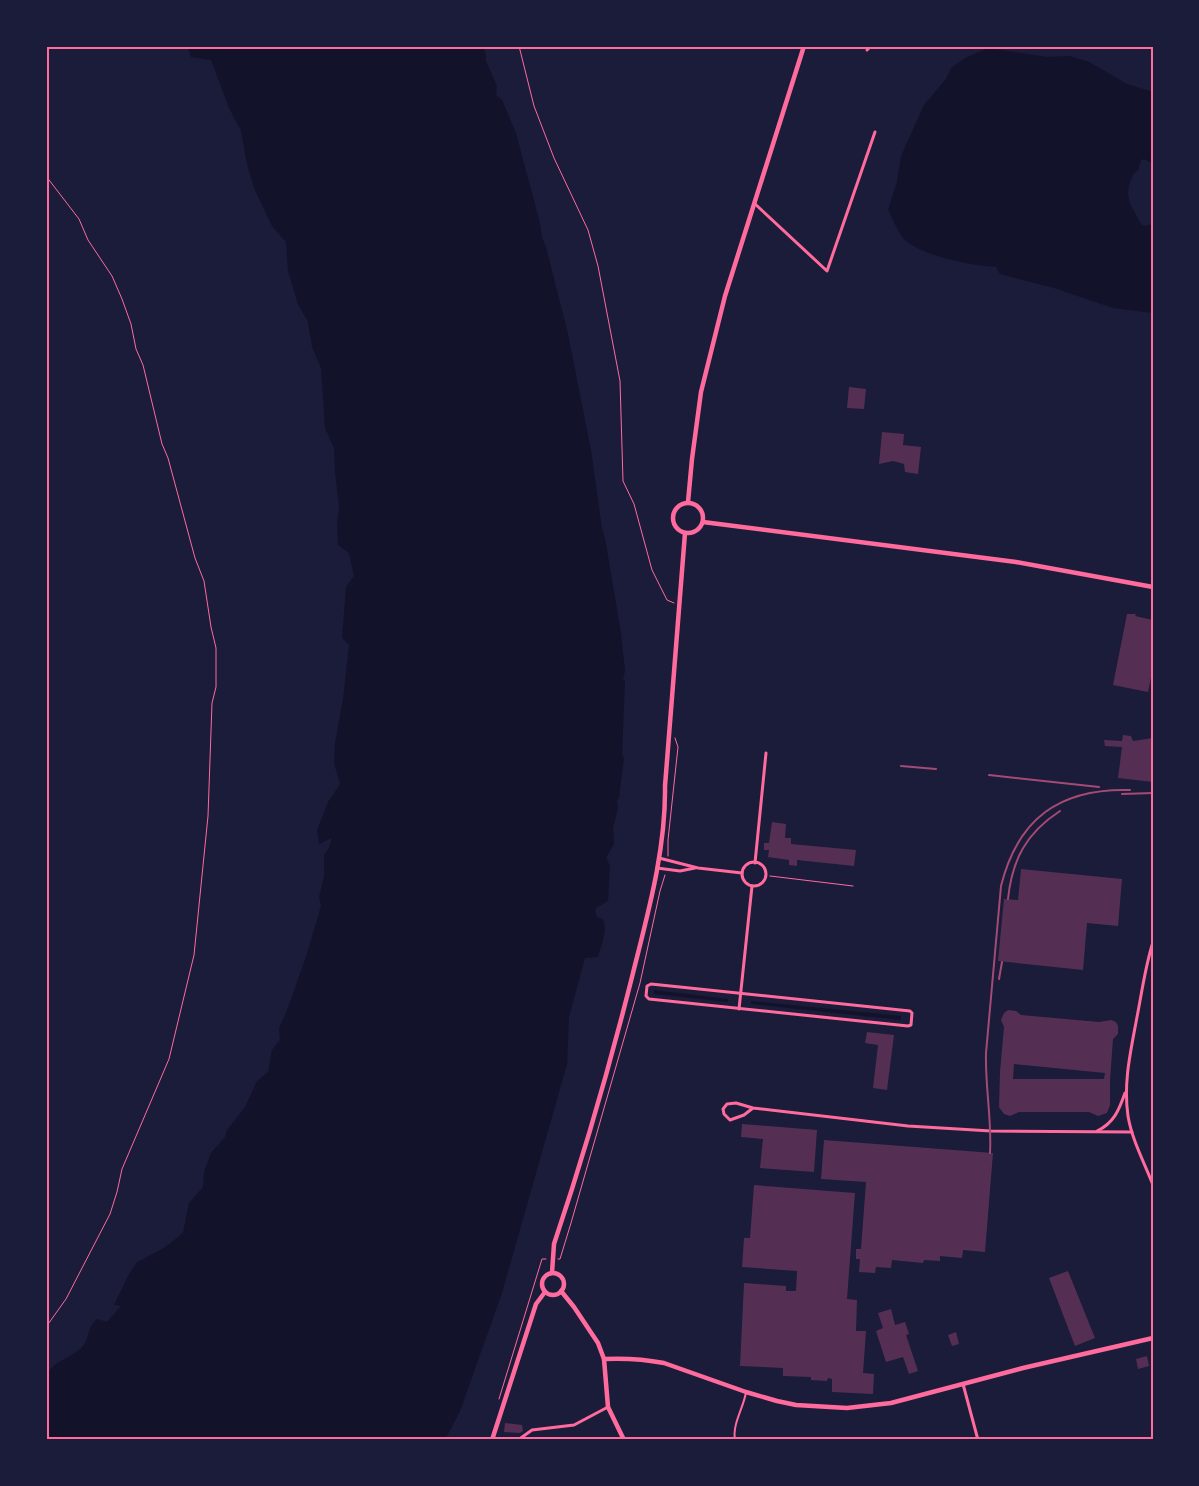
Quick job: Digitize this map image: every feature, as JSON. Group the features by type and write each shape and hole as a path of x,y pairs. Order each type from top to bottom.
{"street":[{"path":"688,502 701,392 725,296 804,46"},
{"path":"867,50 871,46"},
{"path":"754,202 828,271 876,132"},
{"path":"688,502 698,506 702,511 703,522 696,531 685,533 674,524 673,515 678,506 688,502"},
{"path":"703,522 1006,561 1153,588"},
{"path":"552,1273 554,1244 571,1196 612,1057 642,936 658,858 664,813 678,604 685,533"},
{"path":"755,862 766,753"},
{"path":"658,858 698,868 742,873"},
{"path":"755,862 763,868 765,879 760,884 752,886 743,880 742,873 748,864 755,862"},
{"path":"656,868 680,871 698,868"},
{"path":"740,1009 752,886"},
{"path":"1153,942 1148,959 1130,1057 1126,1093 1132,1132 1153,1184"},
{"path":"651,984 741,993 910,1011 912,1013 911,1024 908,1026 740,1009 649,1000 646,996 647,986 651,984"},
{"path":"1095,1131 1106,1127 1112,1120 1126,1093"},
{"path":"752,1108 744,1115 730,1120 727,1118 723,1108 731,1103 752,1108 908,1126 991,1131 1132,1132"},
{"path":"548,1273 559,1275 563,1280 564,1284 561,1291 552,1295 545,1292 542,1286 543,1278 548,1273"},
{"path":"561,1291 598,1343 604,1359 608,1408 624,1440"},
{"path":"492,1440 536,1304 545,1292"},
{"path":"604,1359 635,1358 664,1363 746,1392 796,1405 847,1408 891,1402 1153,1338"},
{"path":"963,1384 978,1440"},
{"path":"518,1440 532,1430 574,1425 608,1408"}],"lane":[{"path":"735,1440 736,1425 746,1392"}],"path":[{"path":"519,46 534,106 554,158 588,230 598,266 620,381 623,480 634,504 652,570 667,600 678,604"},
{"path":"46,176 79,219 93,248 112,276 130,324 136,349 143,365 162,444 168,458 195,558 204,581 216,648 216,687 212,703 208,816 194,955 169,1059 122,1169 118,1192 110,1214 66,1299 46,1327"},
{"path":"770,876 853,886"},
{"path":"498,1399 542,1259"}],"shaded area":[{"path":"187,46 483,46 486,61 497,86 496,95 502,100 516,133 568,334 591,450 602,529 621,633 625,671 623,678 625,682 622,755 624,758 619,798 617,800 618,808 613,828 614,844 606,858 610,866 608,901 596,908 597,916 603,919 605,928 598,957 585,958 569,1017 567,1064 502,1293 460,1411 445,1440 46,1440 46,1375 59,1362 74,1354 83,1346 91,1326 97,1319 107,1322 121,1306 114,1305 137,1262 164,1248 183,1233 189,1203 203,1187 204,1172 211,1153 225,1137 227,1130 245,1107 257,1081 268,1072 272,1050 280,1040 279,1028 306,957 321,906 319,897 324,877 324,855 329,848 332,838 319,844 317,830 328,802 340,784 334,763 335,743 343,699 349,645 342,638 346,587 354,576 349,553 338,545 339,507 334,448 325,428 321,368 312,347 308,322 298,304 288,271 286,242 272,226 254,188 241,131 229,108 211,60 191,57"},
{"path":"988,48 1047,57 1069,56 1089,62 1127,84 1153,92 1153,164 1144,159 1141,160 1138,171 1134,173 1130,181 1128,194 1131,205 1141,224 1145,226 1153,224 1153,313 1113,308 1054,288 1000,274 996,267 960,262 933,254 910,244 901,235 888,210 897,182 901,156 924,105 946,79 951,68 965,58"},
{"path":"654,990 728,999 728,1002 654,994"},
{"path":"751,1001 901,1016 901,1020 751,1004"}],"building":[{"path":"849,387 866,389 864,409 847,408"},
{"path":"882,432 904,434 903,445 921,447 918,474 905,472 904,464 893,461 879,464"},
{"path":"1127,614 1136,614 1135,616 1153,620 1153,668 1148,692 1113,685"},
{"path":"1123,735 1131,736 1133,741 1153,738 1153,782 1118,778 1122,747 1105,746 1104,740 1122,741"},
{"path":"772,822 786,824 785,838 791,838 791,844 856,850 854,866 797,860 797,866 789,865 789,860 768,857 769,850 764,850 764,843 769,843"},
{"path":"1021,869 1122,879 1118,926 1087,923 1083,970 998,961 1004,899 1018,900"},
{"path":"1008,1010 1016,1011 1021,1015 1099,1022 1111,1020 1116,1022 1118,1034 1113,1039 1110,1105 1107,1113 1098,1116 1089,1112 1019,1112 1010,1116 1004,1114 999,1107 1004,1027 1001,1020 1004,1013","holes":["1014,1064 1105,1073 1104,1079 1013,1079"]},
{"path":"867,1032 894,1035 887,1090 873,1088 878,1045 865,1043"},
{"path":"742,1124 817,1130 814,1172 760,1168 763,1139 741,1137"},
{"path":"824,1140 993,1153 985,1252 963,1250 962,1258 940,1256 940,1261 924,1260 923,1263 892,1260 891,1268 876,1267 875,1273 859,1272 860,1259 856,1259 856,1249 861,1249 866,1182 821,1179"},
{"path":"754,1185 855,1193 847,1299 857,1300 856,1331 866,1331 863,1373 874,1374 873,1394 832,1392 832,1379 828,1378 827,1381 811,1380 811,1377 783,1376 783,1368 740,1366 744,1283 786,1286 786,1291 796,1291 797,1271 742,1267 744,1238 750,1238"},
{"path":"1068,1271 1095,1338 1075,1346 1049,1278"},
{"path":"891,1309 895,1325 905,1322 909,1334 906,1335 918,1371 909,1374 903,1357 886,1362 876,1331 883,1328 878,1313"},
{"path":"956,1332 959,1344 952,1346 948,1335"},
{"path":"1147,1356 1149,1366 1138,1369 1136,1359"},
{"path":"505,1423 522,1425 523,1431 520,1433 504,1432"}],"railway":[{"path":"901,766 936,769"},
{"path":"989,775 1099,787"},
{"path":"990,1153 986,1053 1001,886 1009,862 1018,842 1031,825 1046,812 1063,802 1083,795 1105,791 1130,790"},
{"path":"1122,794 1153,793"},
{"path":"1008,899 1013,872 1023,849 1038,829 1060,811"},
{"path":"999,979 1002,962"}]}
